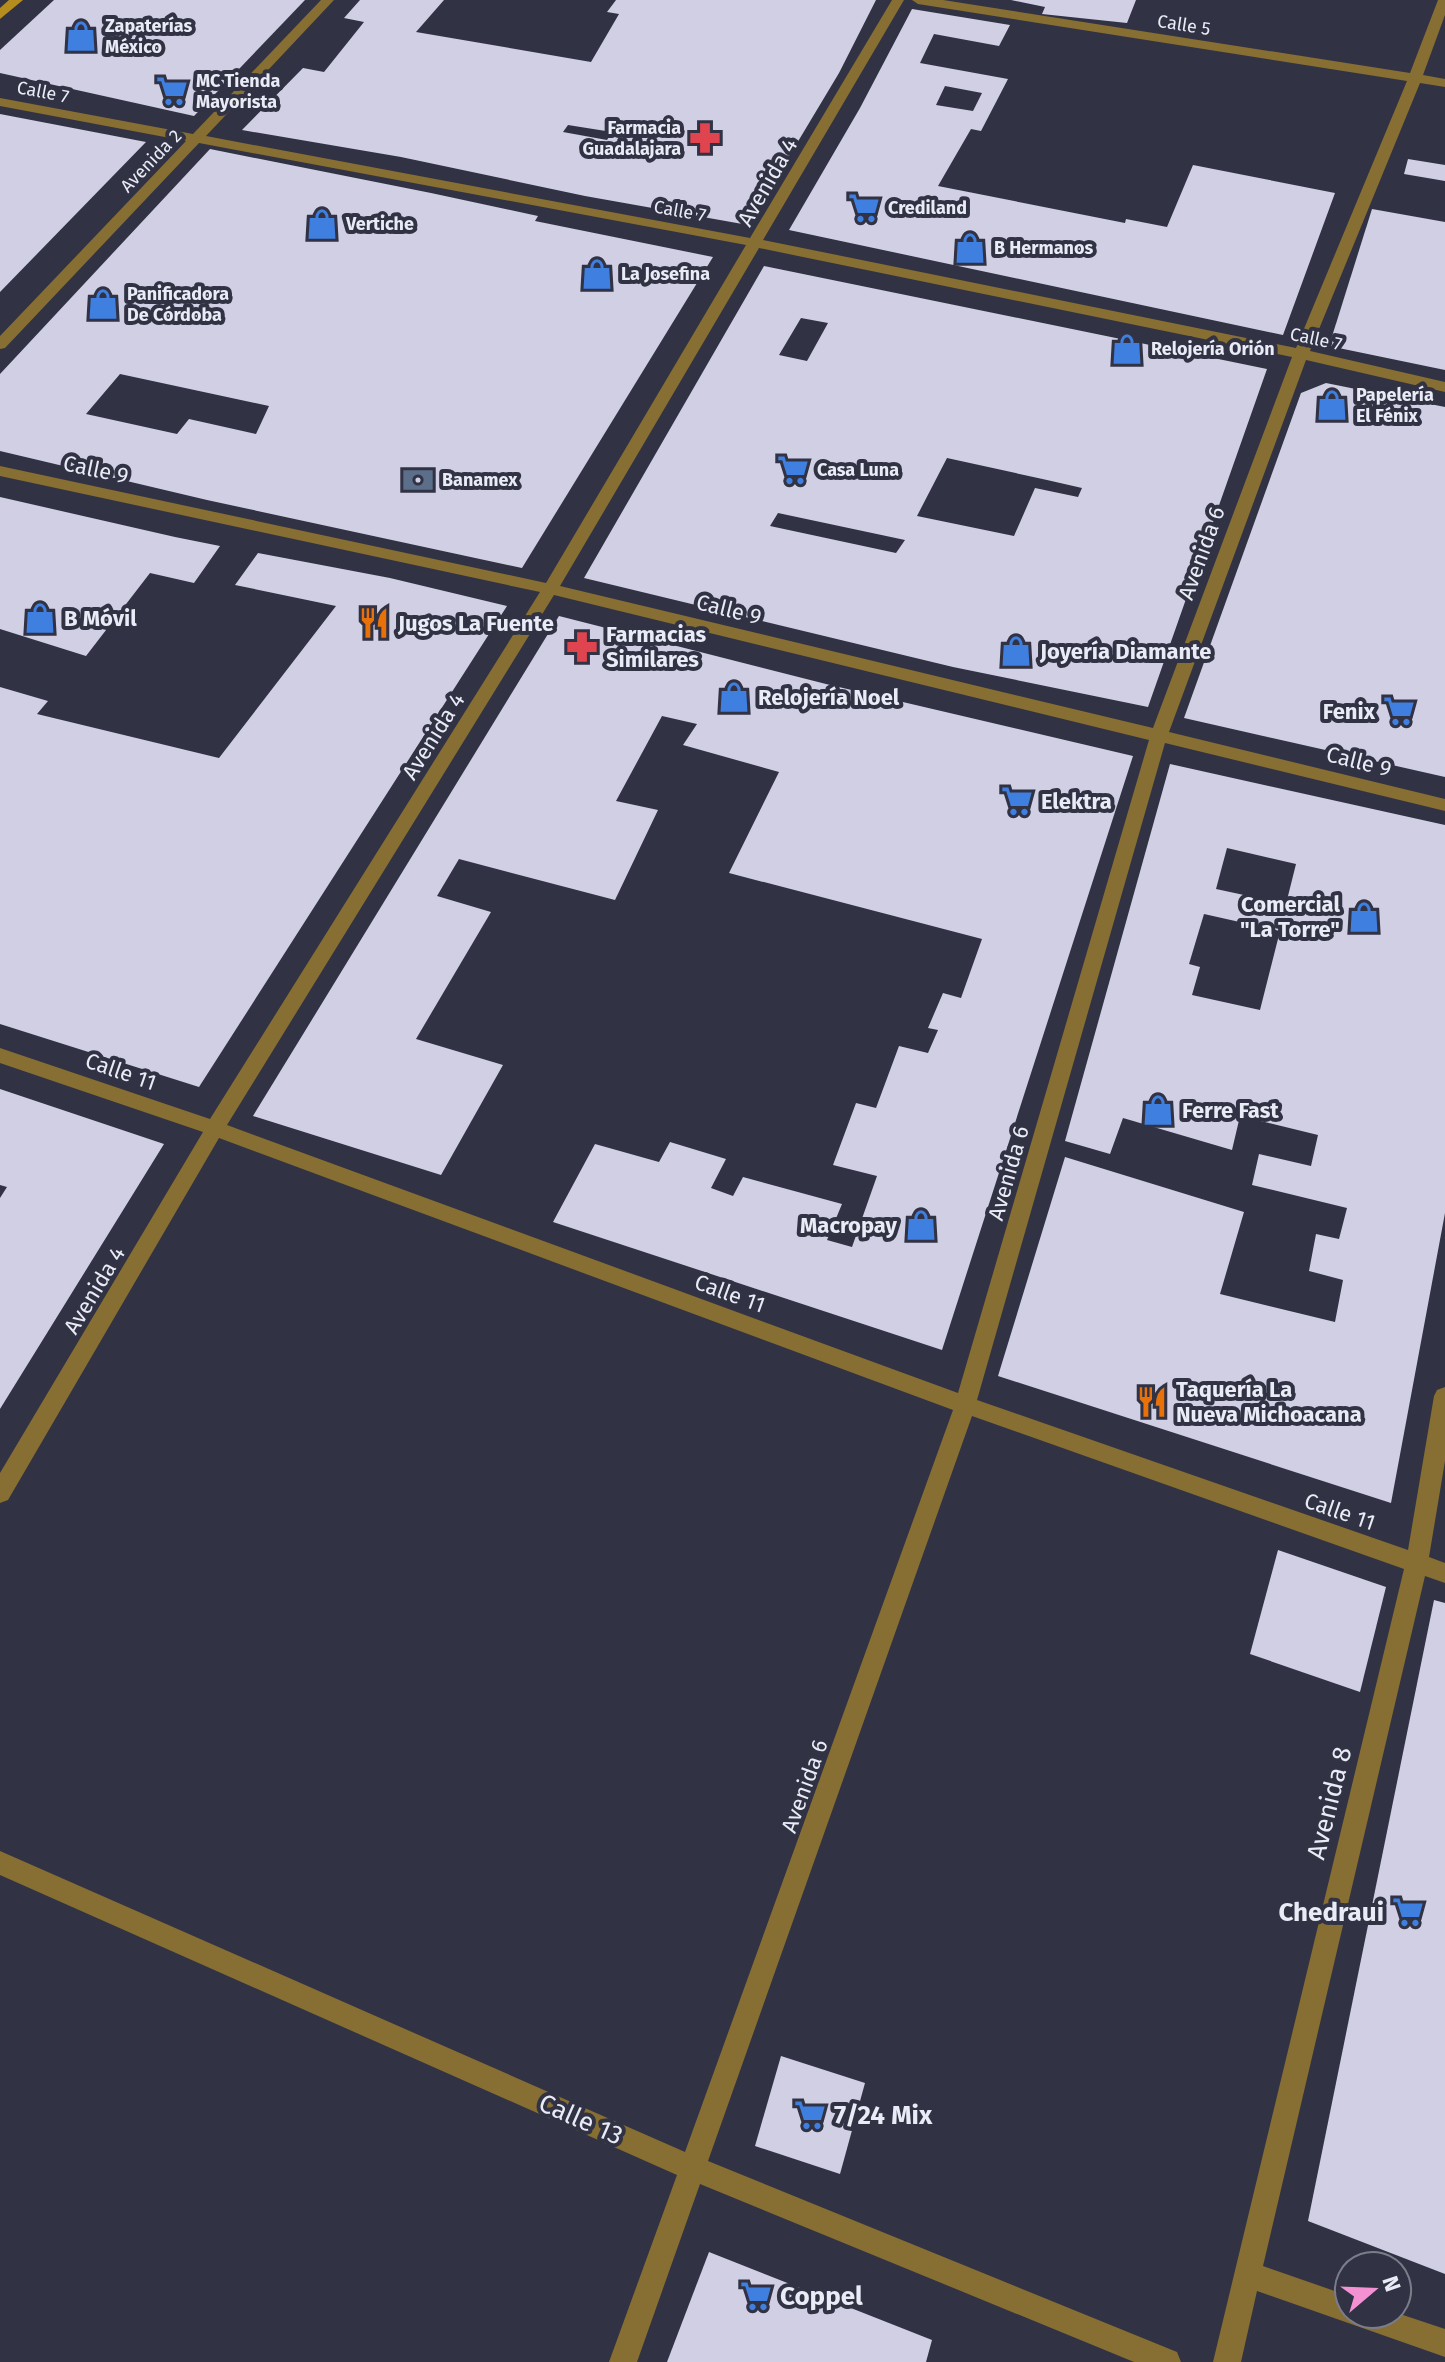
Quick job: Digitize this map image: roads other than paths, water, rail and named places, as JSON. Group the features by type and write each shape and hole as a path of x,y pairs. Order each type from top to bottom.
{"main road":[{"path":"0,15 17,0"}],"street":[{"name":"Avenida 2","path":"0,345 328,0"},
{"name":"Avenida 4","path":"0,1493 215,1128 550,589 898,0"},
{"name":"Calle 5","path":"918,0 1445,83"},
{"name":"Avenida 6","path":"623,2362 965,1405 1159,735 1301,354 1444,0"},
{"name":"Calle 7","path":"0,102 756,243 1301,354 1445,387"},
{"name":"Calle 9","path":"0,471 550,589 1445,805"},
{"name":"Calle 11","path":"0,1055 215,1128 965,1405 1445,1573"},
{"name":"Avenida 8","path":"1227,2362 1417,1563 1445,1396"},
{"name":"Calle 13","path":"0,1863 692,2168 1167,2362"},
{"path":"1247,2274 1333,2304"},
{"path":"1408,2330 1445,2343"}],"place":[{"name":"Zapaterías México","path":"81,36"},
{"name":"MC Tienda Mayorista","path":"172,91"},
{"name":"Farmacia Guadalajara","path":"705,138"},
{"name":"Crediland","path":"864,208"},
{"name":"Vertiche","path":"322,224"},
{"name":"B Hermanos","path":"970,248"},
{"name":"La Josefina","path":"597,274"},
{"name":"Panificadora De Córdoba","path":"103,304"},
{"name":"Relojería Orión","path":"1127,349"},
{"name":"Papelería El Fénix","path":"1332,405"},
{"name":"Casa Luna","path":"793,470"},
{"name":"Banamex","path":"418,480"},
{"name":"B Móvil","path":"40,618"},
{"name":"Jugos La Fuente","path":"374,623"},
{"name":"Farmacias Similares","path":"582,647"},
{"name":"Joyería Diamante","path":"1016,651"},
{"name":"Relojería Noel","path":"734,697"},
{"name":"Fenix","path":"1399,711"},
{"name":"Elektra","path":"1017,801"},
{"name":"Comercial \"La Torre\"","path":"1364,917"},
{"name":"Ferre Fast","path":"1158,1110"},
{"name":"Macropay","path":"921,1225"},
{"name":"Taquería La Nueva Michoacana","path":"1152,1402"},
{"name":"Chedraui","path":"1408,1912"},
{"name":"7/24 Mix","path":"810,2115"},
{"name":"Coppel","path":"756,2296"}]}
